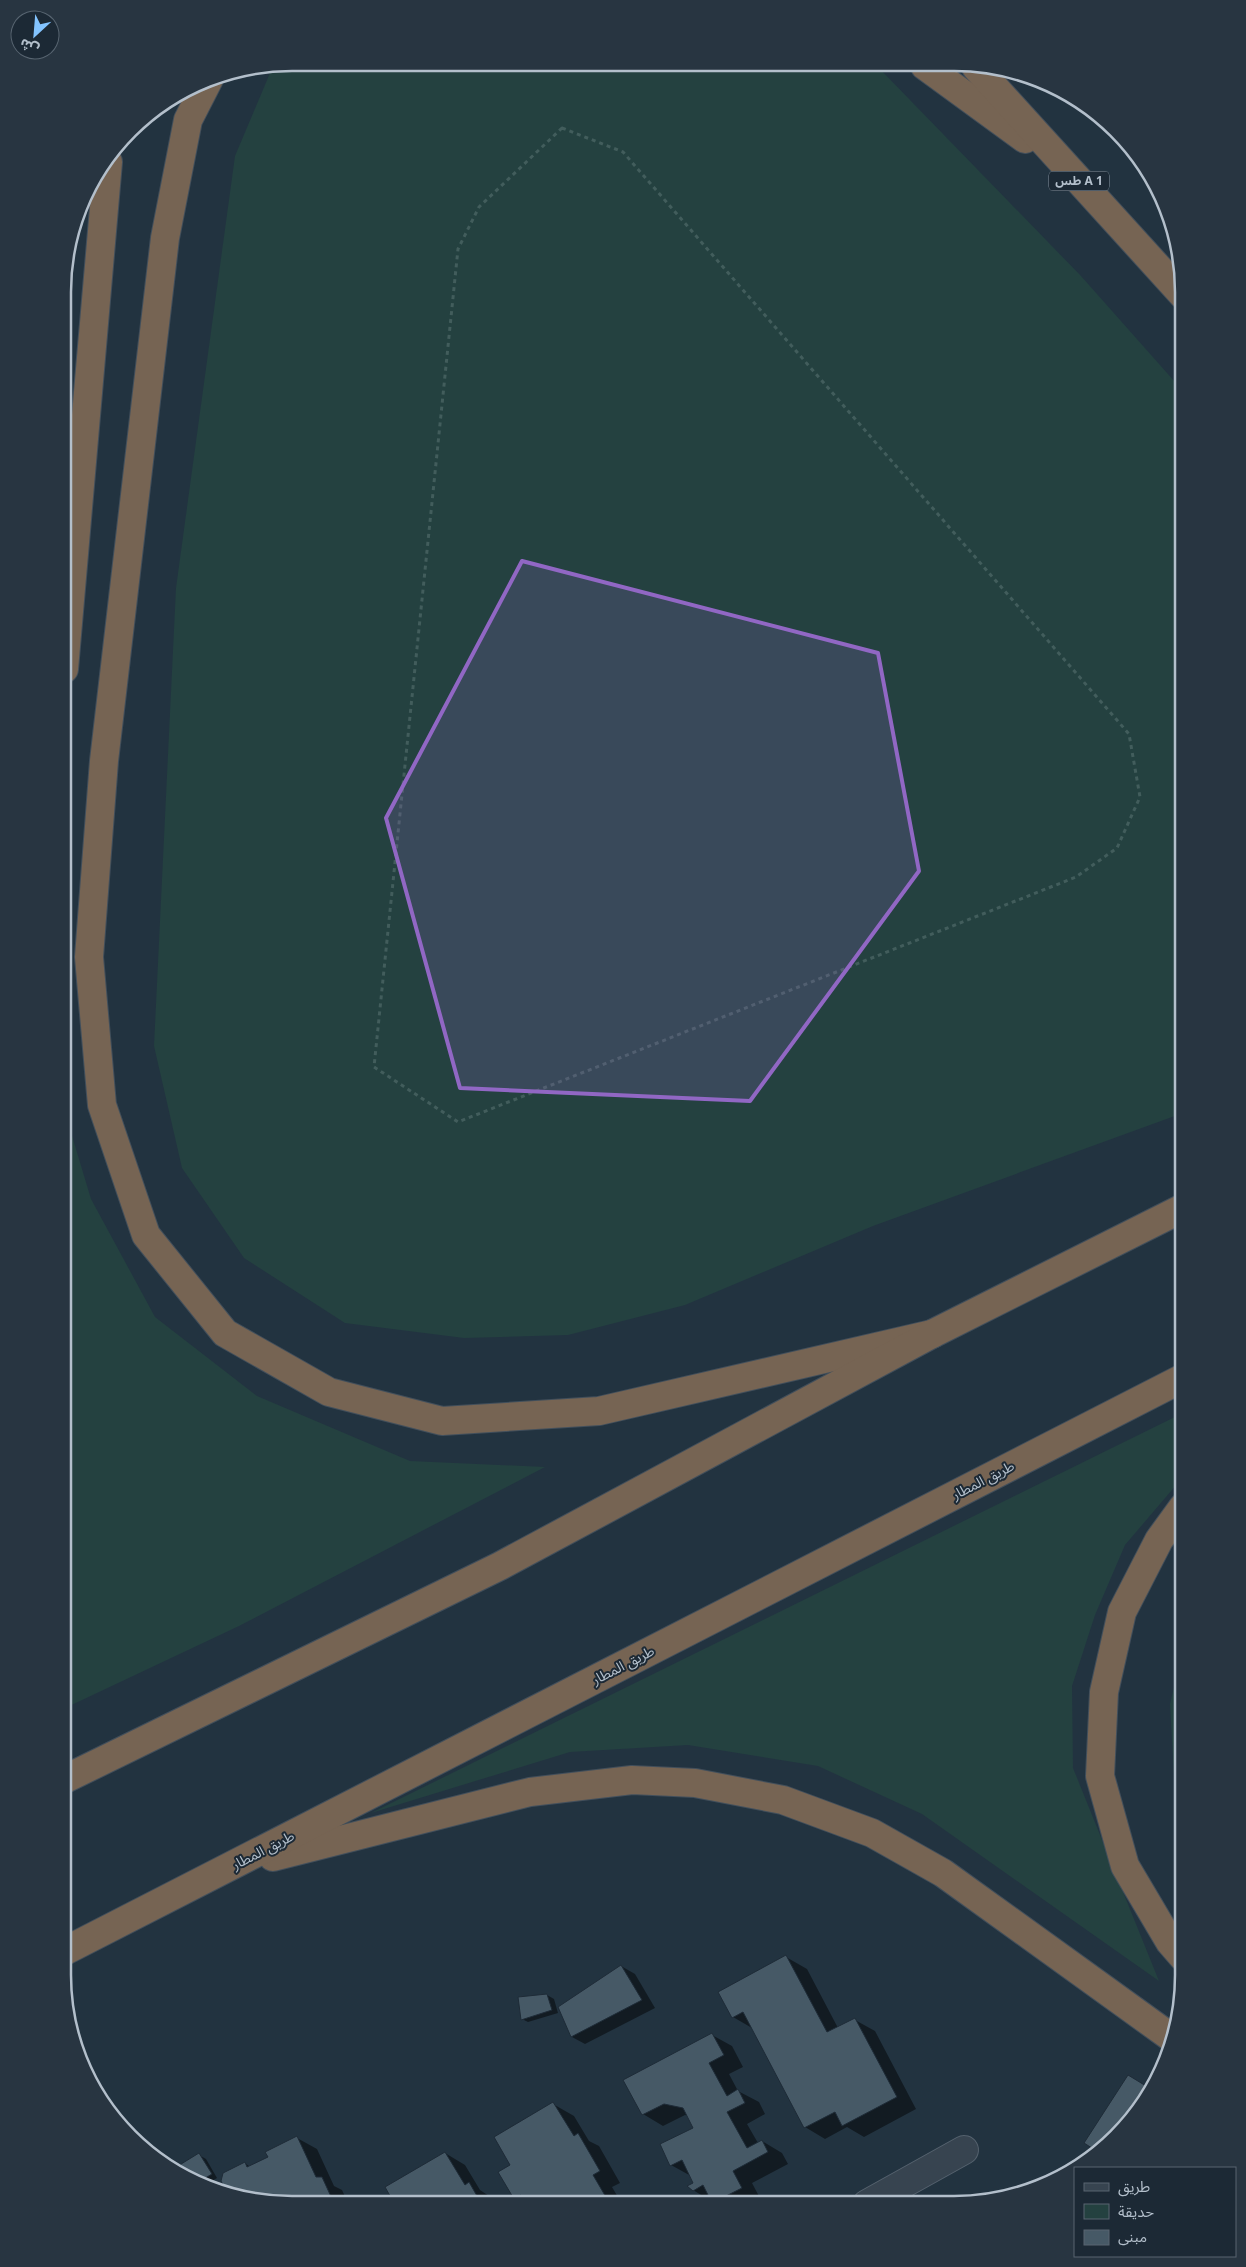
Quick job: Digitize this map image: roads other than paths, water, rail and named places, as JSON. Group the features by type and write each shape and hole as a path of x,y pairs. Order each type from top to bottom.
{"highway":[{"path":"932,71 1071,173"},
{"name":"طس A 1","path":"981,73 1174,285"},
{"path":"204,90 188,120 165,238 104,761 89,957 102,1105 146,1235 225,1333 329,1392 442,1421 599,1412 932,1334"},
{"path":"71,588 107,170"},
{"path":"71,1776 500,1566 932,1334 1175,1212"},
{"name":"طريق المطار","path":"71,1947 1175,1382"},
{"path":"1175,1518 1159,1540 1122,1612 1104,1692 1100,1776 1125,1866 1175,1948"},
{"path":"226,1869 530,1792 632,1780 695,1783 783,1800 872,1833 943,1872 1166,2034"}],"street":[{"path":"881,2196 964,2150"}]}
